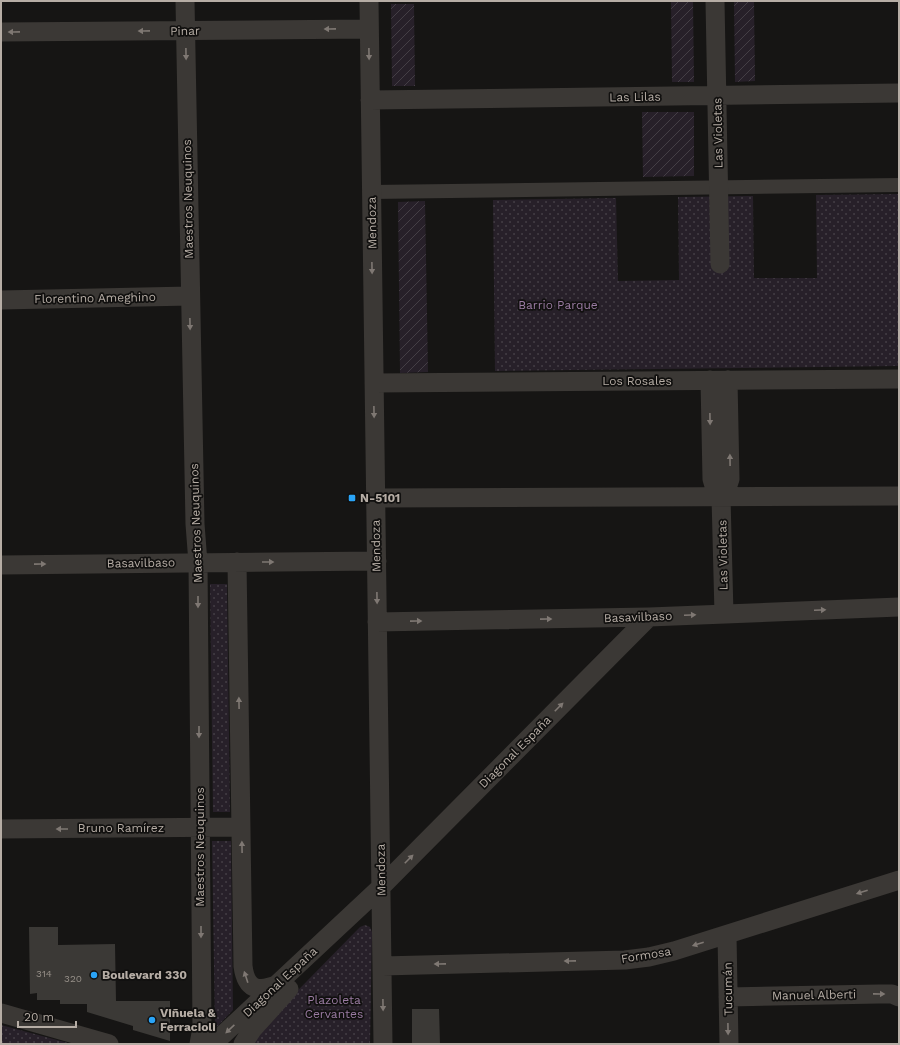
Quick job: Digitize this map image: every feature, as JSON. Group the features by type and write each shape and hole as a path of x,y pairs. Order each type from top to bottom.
{"street":[{"name":"Maestros Neuquinos","path":"185,1 195,524 198,563 202,1028 199,1044"},
{"name":"Mendoza","path":"369,1 383,1044"},
{"name":"Las Violetas","path":"716,1 720,264"},
{"name":"Pinar","path":"1,32 369,29"},
{"name":"Las Lilas","path":"370,100 899,93"},
{"path":"371,192 899,185"},
{"name":"Florentino Ameghino","path":"1,300 190,296"},
{"name":"Los Rosales","path":"374,383 899,379"},
{"name":"Las Violetas","path":"719,380 712,479 715,489 721,497 724,614"},
{"path":"376,498 899,496"},
{"name":"Basavilbaso","path":"1,565 377,561"},
{"path":"237,562 243,966 244,975 248,983 253,987 268,988 278,984"},
{"name":"Basavilbaso","path":"377,622 649,617 899,607"},
{"name":"Diagonal España","path":"214,1044 381,887 649,617"},
{"name":"Bruno Ramírez","path":"1,829 241,827"},
{"name":"Formosa","path":"382,966 635,959 662,955 899,880"},
{"name":"Diagonal España","path":"243,1044 252,1030 381,887"},
{"name":"Tucumán","path":"727,934 729,1044"},
{"name":"Manuel Alberti","path":"728,997 879,994 892,994 899,997"},
{"path":"1,1013 109,1044"}],"green space":[{"path":"671,1 693,1 694,82 672,82"},
{"path":"734,1 754,1 755,81 735,82"},
{"path":"391,4 414,4 415,86 392,86"},
{"path":"642,112 694,112 694,176 643,177"},
{"name":"Barrio Parque","path":"899,194 899,366 495,371 493,200 616,198 618,281 679,280 678,197 753,196 754,278 817,278 816,195"},
{"path":"425,201 428,372 400,373 398,202"},
{"path":"210,584 227,584 230,812 213,812"},
{"path":"212,841 231,841 233,1010 215,1029"},
{"name":"Plazoleta Cervantes","path":"365,925 370,927 372,932 370,1044 256,1044 255,1034 360,927"},
{"path":"1,1025 72,1044 3,1044 1,1043"}],"building":[{"path":"29,927 58,927 58,945 115,944 116,1001 170,1001 170,1041 133,1030 133,1026 87,1012 87,1004 60,1004 60,1000 37,1000 37,993 30,994"},
{"path":"412,1009 439,1009 440,1044 412,1044"}],"place":[{"name":"N-5101","path":"352,498"},
{"name":"Boulevard 330","path":"94,975"},
{"name":"Viñuela & Ferracioli","path":"152,1020"}]}
